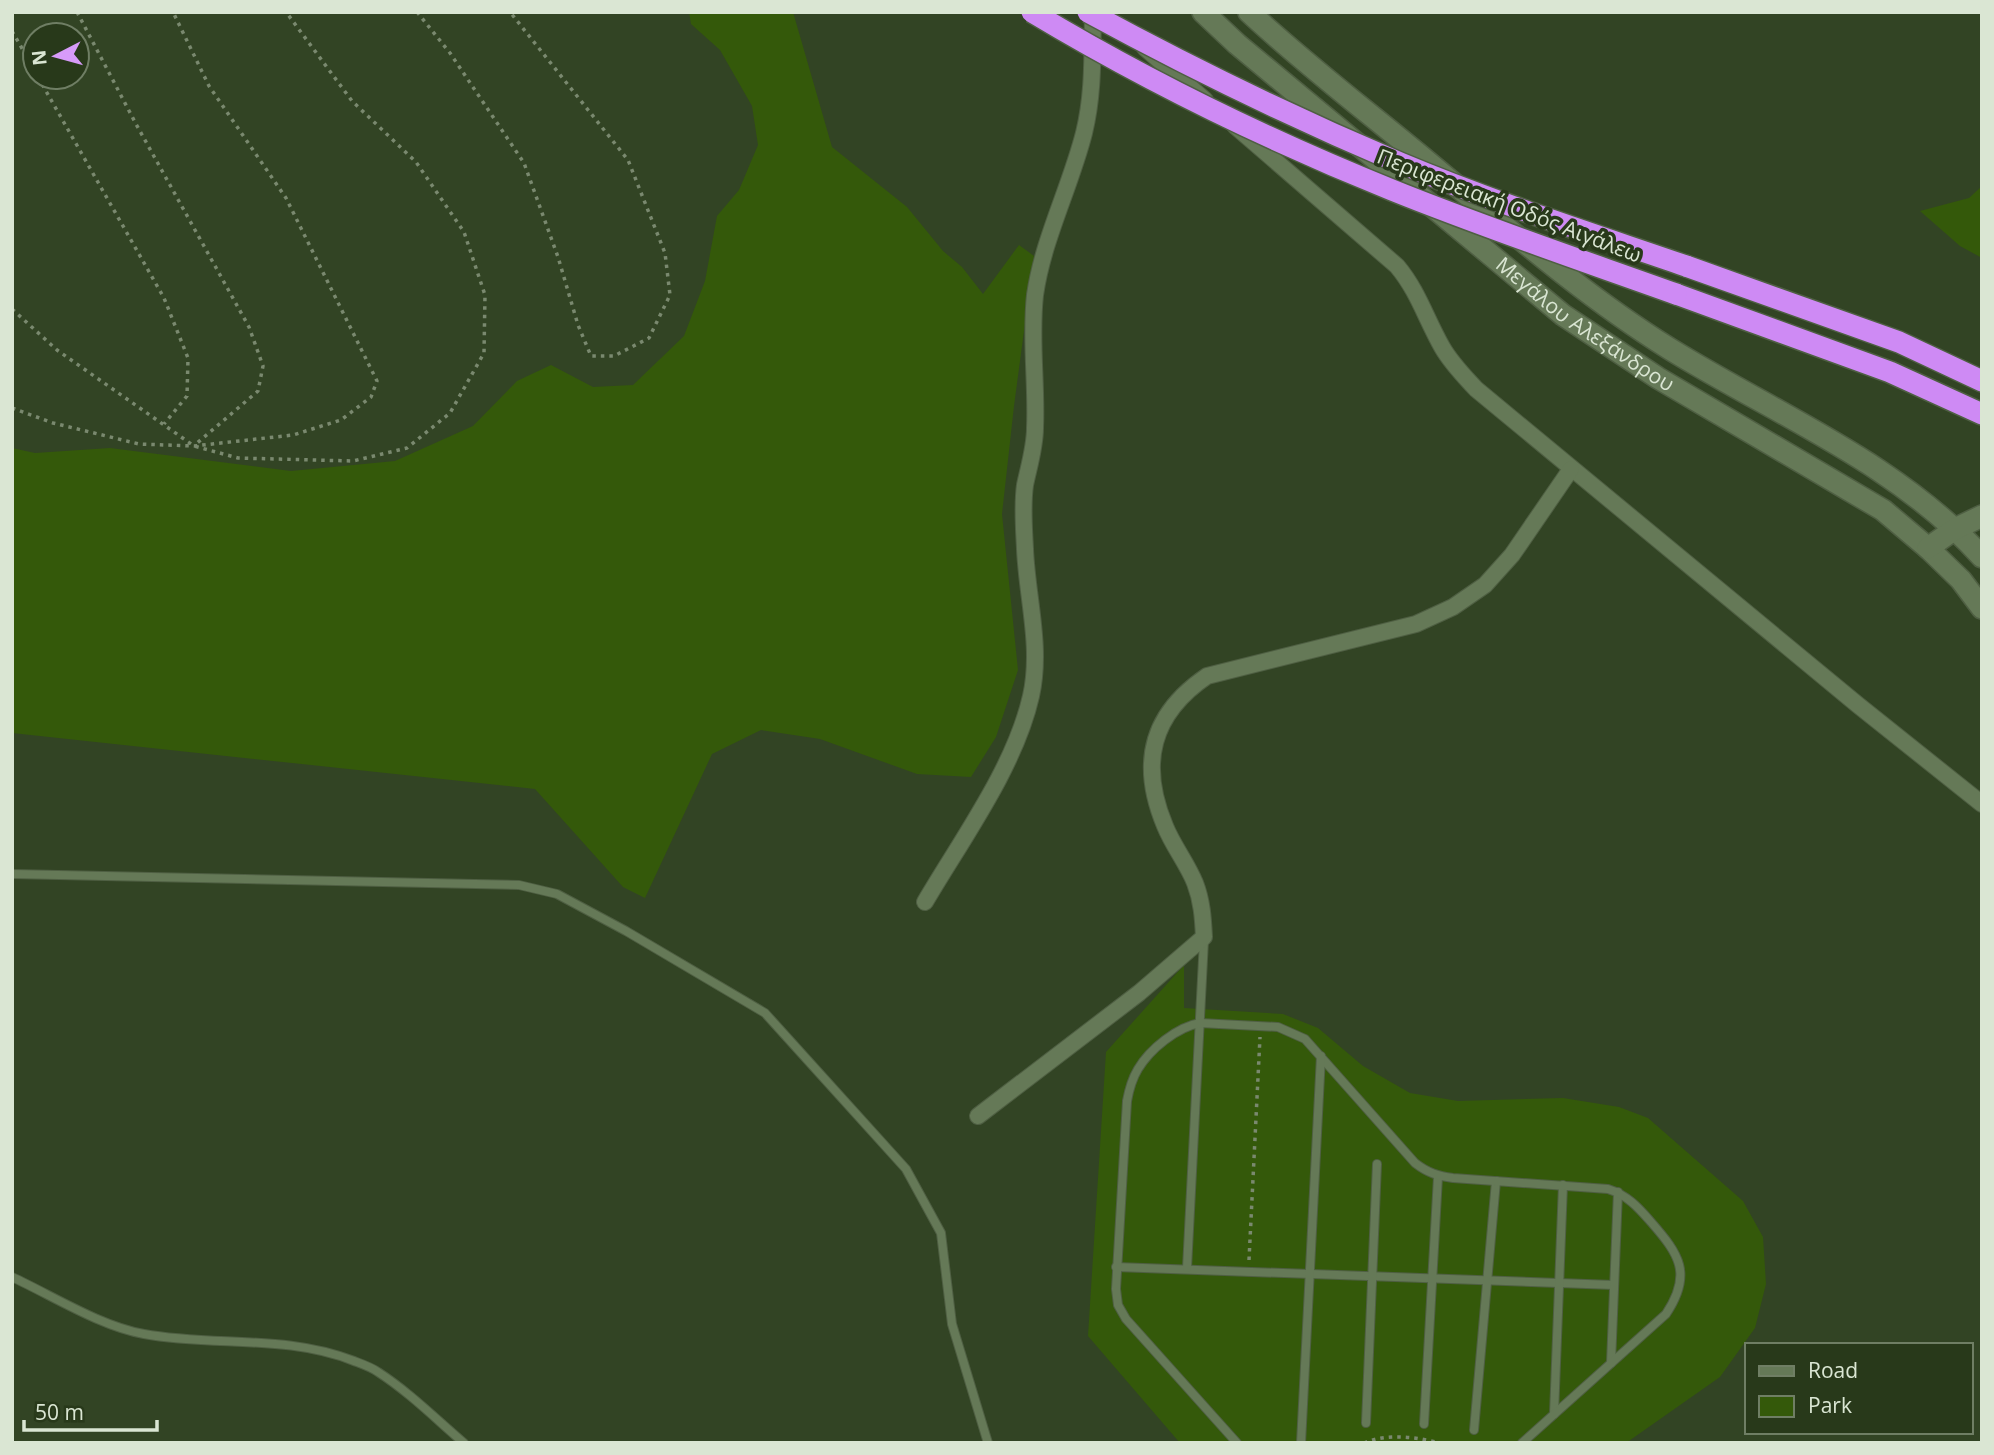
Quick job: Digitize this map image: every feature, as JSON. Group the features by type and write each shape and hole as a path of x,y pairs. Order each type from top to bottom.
{"highway":[{"name":"Περιφερειακή Οδός Αιγάλεω","path":"1032,12 1133,69 1302,152 1477,223 1890,372 1982,414"},
{"name":"Περιφερειακή Οδός Αιγάλεω","path":"1090,12 1233,86 1401,163 1486,197 1899,342 1982,381"}],"main road":[{"name":"Μεγάλου Αλεξάνδρου","path":"1203,12 1237,44 1563,315 1658,378 1883,510 1945,564 1982,608"},
{"name":"Μεγάλου Αλεξάνδρου","path":"1249,12 1581,289 1671,350 1823,436 1902,485 1978,547"},
{"path":"1928,548 1955,529 1982,516"},
{"path":"1945,564 1978,547"}],"street":[{"path":"925,902 1003,769 1019,736 1031,695 1036,654 1025,553 1024,517 1025,488 1035,428 1035,295 1042,261 1083,136 1092,96 1090,12"},
{"path":"1103,12 1397,266 1420,299 1431,326 1455,367 1476,389 1982,804"},
{"path":"978,1116 1139,993 1204,937 1202,907 1195,884 1166,827 1151,781 1151,760 1156,736 1171,708 1189,688 1207,676 1416,624 1453,607 1485,585 1512,555 1571,469"}],"lane":[{"path":"12,874 301,878 519,885 558,894 637,937 765,1013 906,1169 941,1233 952,1324 988,1443"},
{"path":"1187,1268 1204,937"},
{"path":"1237,1443 1126,1319 1118,1305 1116,1267 1127,1101 1131,1084 1138,1068 1167,1040 1188,1025 1200,1023 1261,1025 1292,1031 1305,1039 1426,1172 1438,1177 1597,1187 1618,1192 1636,1205 1670,1243 1677,1255 1681,1284 1676,1300 1667,1314 1522,1443"},
{"path":"1301,1443 1321,1056"},
{"path":"1366,1423 1377,1164"},
{"path":"1424,1423 1438,1177"},
{"path":"1474,1430 1496,1181"},
{"path":"1554,1414 1563,1185"},
{"path":"1611,1363 1618,1192"},
{"path":"1116,1267 1614,1285"},
{"path":"12,1277 108,1323 141,1334 191,1340 262,1342 307,1347 339,1355 376,1370 464,1443"}],"path":[{"path":"77,12 249,327 263,366 258,391 194,446"},
{"path":"12,408 52,423 139,444 194,446 293,435 341,420 371,397 377,381 286,198 209,86 173,12"},
{"path":"12,309 57,350 194,446 238,458 303,462 353,461 407,448 450,414 484,353 485,295 464,232 416,162 352,101 286,12"},
{"path":"417,12 450,53 524,163 558,257 578,325 591,356 614,356 649,338 670,295 665,253 628,160 510,12"},
{"path":"12,31 21,47"},
{"path":"46,91 164,298 188,358 187,396 164,424"},
{"path":"1248,1270 1261,1025"},
{"path":"1364,1443 1390,1437 1440,1443"}],"green space":[{"path":"689,12 793,12 832,147 907,207 983,294 1019,245 1034,256 1002,514 1018,670 996,737 971,777 917,774 820,739 761,730 712,754 645,898 623,887 535,789 12,733 12,448 35,453 110,448 291,471 395,461 473,426 517,381 551,365 593,387 633,385 684,336 705,281 717,216 739,190 758,145 752,106 720,50 691,24"},
{"path":"1982,186 1982,258 1960,246 1920,211 1969,198"},
{"path":"1184,965 1184,1008 1283,1014 1318,1028 1363,1066 1410,1093 1458,1101 1563,1098 1619,1107 1648,1118 1743,1201 1763,1237 1766,1284 1755,1328 1720,1377 1626,1443 1180,1443 1088,1336 1106,1052"}]}
